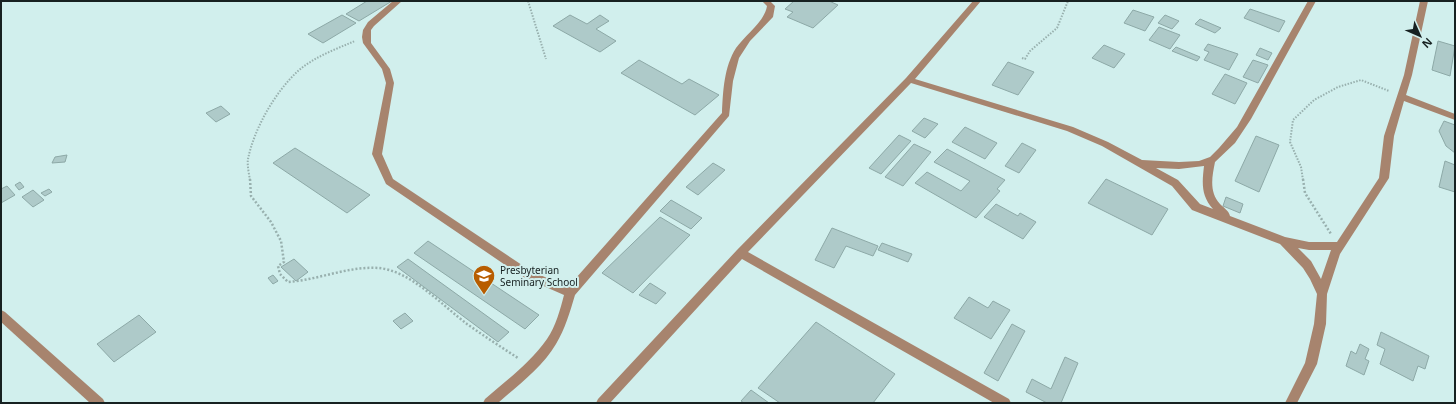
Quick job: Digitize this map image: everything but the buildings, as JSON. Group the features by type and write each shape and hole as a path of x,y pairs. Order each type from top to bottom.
{"street":[{"path":"398,1 371,24 367,30 366,37 367,43 386,69 390,83 377,154 389,181 527,274 570,293"},
{"path":"489,403 532,367 552,341 563,317 570,293 726,114 728,79 733,58 745,39 770,15 770,6 766,1"},
{"path":"602,403 742,253 909,80 977,1"},
{"path":"909,80 1070,129 1105,144 1144,164 1201,164 1210,161 1224,149 1244,125 1312,1"},
{"path":"1291,403 1311,364 1320,324 1322,294 1335,253 1384,178 1389,136 1408,75 1424,1"},
{"path":"1401,96 1455,117"},
{"path":"1105,144 1175,183 1196,207 1284,241 1309,246 1340,246"},
{"path":"1210,161 1206,182 1208,197 1216,208 1229,219"},
{"path":"1284,241 1310,267 1316,276 1322,294"},
{"path":"742,253 1005,403"},
{"path":"1,315 99,403"}],"path":[{"path":"528,1 546,60"},
{"path":"1022,58 1025,59 1028,53 1056,29 1060,24 1068,1"},
{"path":"366,37 324,54 298,71 278,95 258,127 248,160 251,196 271,222 281,241 284,262 278,266 280,274 288,282 304,282 366,269 391,270 411,282 463,321 532,367"},
{"path":"1340,246 1304,193 1301,167 1290,142 1293,120 1314,100 1338,87 1361,80 1401,96"}],"place":[{"name":"Presbyterian Seminary School","path":"484,296"}]}
